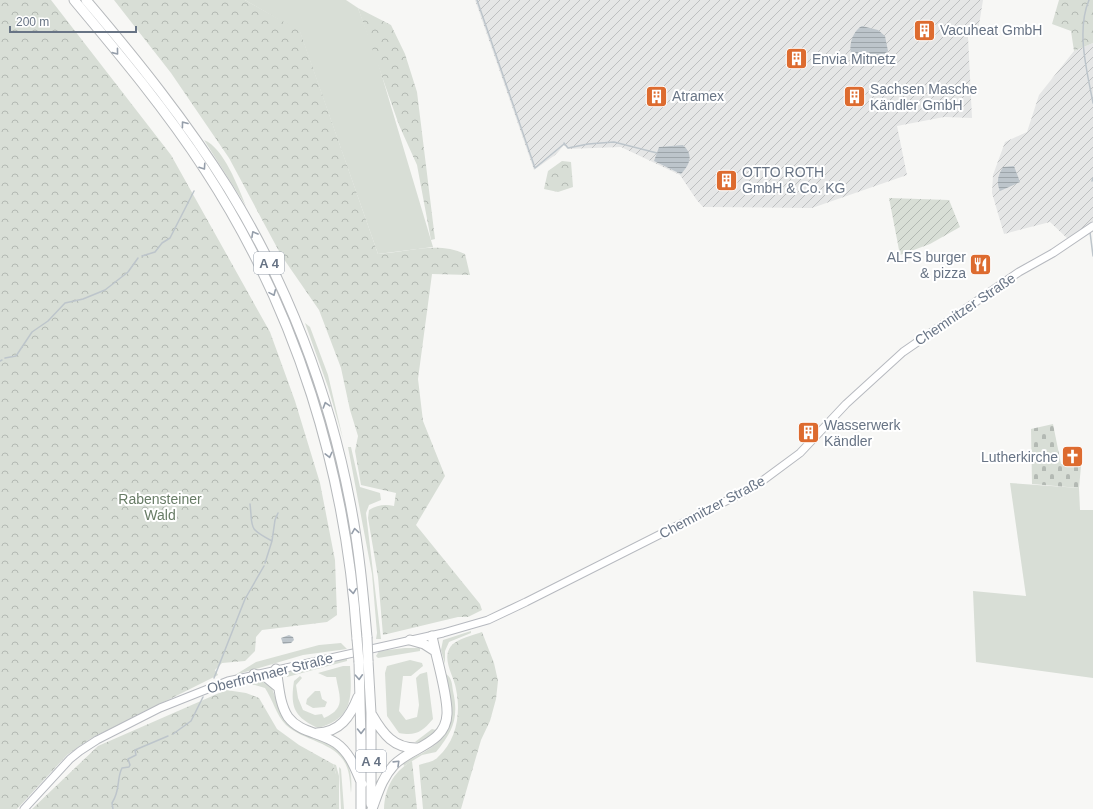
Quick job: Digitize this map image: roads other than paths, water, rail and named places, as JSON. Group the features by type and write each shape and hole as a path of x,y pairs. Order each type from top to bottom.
{"highway":[{"name":"A 4","path":"74,0 152,96 201,164 234,217 274,296 306,375 326,439 335,476 347,540 357,639 363,661 371,713 372,809"},
{"name":"A 4","path":"86,0 159,90 207,157 240,210 280,287 312,365 329,416 343,470 357,542 367,637 360,692 362,784 361,809"},
{"path":"372,809 381,784 388,772 402,758 431,742 438,736 445,724 447,716 446,704 432,636"},
{"path":"410,640 424,644 435,651"},
{"path":"276,669 282,704 288,717 298,727 333,741 344,750 353,762 362,784"},
{"path":"254,674 266,677 278,686"},
{"path":"312,733 327,732 344,723 352,713 360,692"},
{"path":"371,713 382,733 391,741 406,747 420,747"}],"main road":[{"name":"Chemnitzer Straße","path":"385,646 432,636 479,623 505,612 697,517 758,484 800,453 846,404 902,352 1019,272 1053,253 1090,228"},
{"name":"Oberfrohnaer Straße","path":"24,809 70,759 91,743 179,700 221,683 254,674 385,646"}],"waterway":[{"path":"477,0 535,168 564,144"},
{"path":"1089,0 1085,12 1083,38 1093,103"},
{"path":"564,143 568,148 588,144 614,142 657,153"},
{"path":"142,256 155,252 162,243 170,238 194,191"},
{"path":"1090,232 1093,256"},
{"path":"5,358 16,356 32,332 48,321 65,303 83,299 105,290 128,272 138,258"},
{"path":"250,504 253,527 258,533 272,541"},
{"path":"265,563 272,541 275,520 278,513"},
{"path":"214,678 245,599 264,566"},
{"path":"173,734 191,721 203,697"},
{"path":"113,809 112,803 117,793 120,772 122,768 129,767 130,765 128,759 136,755 135,750 168,736"}],"place":[{"name":"Vacuheat GmbH","path":"924,30"},
{"name":"Envia Mitnetz","path":"796,59"},
{"name":"Atramex","path":"656,96"},
{"name":"Sachsen Masche Kändler GmbH","path":"854,97"},
{"name":"OTTO ROTH GmbH & Co. KG","path":"726,180"},
{"name":"ALFS burger & pizza","path":"981,265"},
{"name":"Wasserwerk Kändler","path":"809,433"},
{"name":"Lutherkirche","path":"1073,457"}],"park label":[{"name":"Rabensteiner Wald","path":"160,508"}]}
